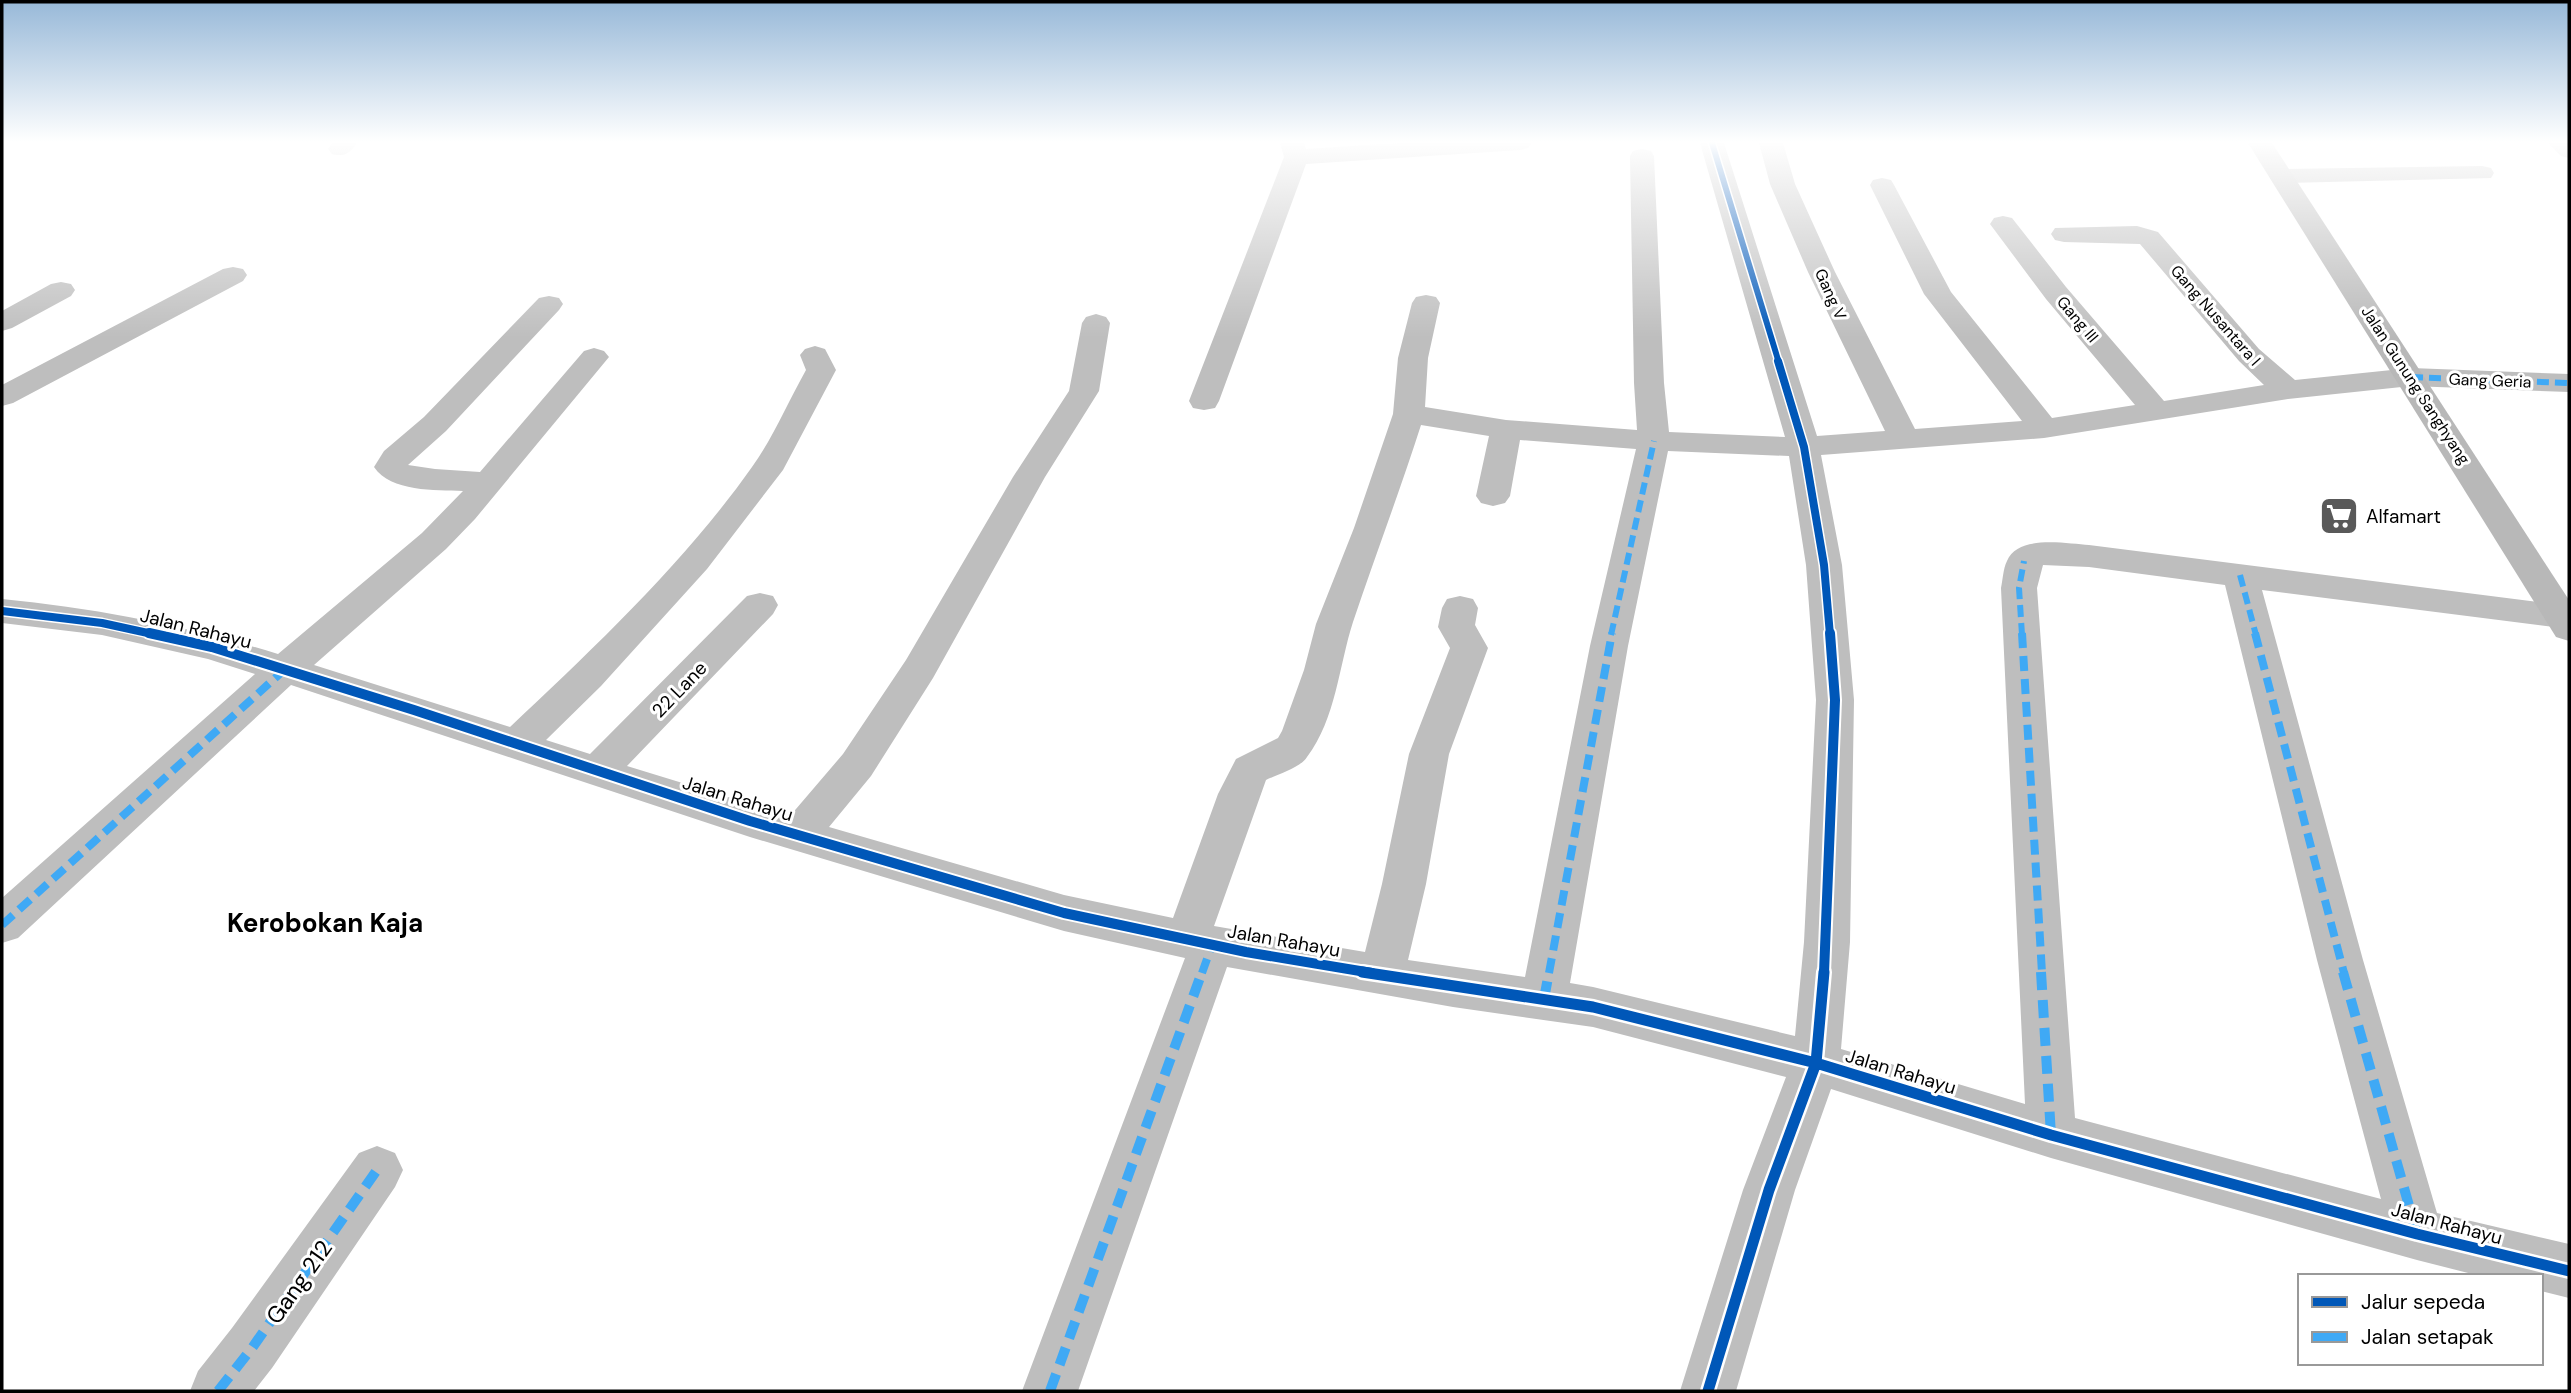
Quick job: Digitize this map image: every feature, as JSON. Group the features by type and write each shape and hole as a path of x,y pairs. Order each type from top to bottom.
{"main road":[{"name":"Jalan Gunung Sanghyang","path":"2302,208 2412,377 2565,622"}],"street":[{"path":"1204,401 1273,208"},
{"path":"1544,999 1609,646 1654,441 1649,383 1644,208"},
{"path":"1708,1391 1769,1190 1816,1063 1827,942 1835,700 1824,565 1804,447 1731,208"},
{"name":"Gang V","path":"1790,208 1833,300 1905,440"},
{"path":"1894,208 1938,294 2044,429"},
{"name":"Gang III","path":"2003,223 2056,293 2156,411"},
{"name":"Gang Nusantara I","path":"2064,234 2137,234 2149,238 2249,355 2288,390"},
{"path":"2,397 233,275"},
{"path":"2,322 61,290"},
{"path":"1050,1391 1200,942 1239,794 1250,770 1292,749 1302,731 1323,670 1334,624 1371,528 1409,414 1413,358 1426,303"},
{"path":"486,482 410,476 390,467 395,458 435,424 550,304"},
{"path":"799,835 857,765 920,669 1008,512 1084,391 1096,323"},
{"path":"517,744 588,676 695,561 767,470 821,370 815,355"},
{"path":"2,925 284,670 434,541 463,512 594,357"},
{"name":"Gang Geria","path":"1409,414 1506,429 1654,441 1804,447 2044,429 2288,390 2412,377 2569,383"},
{"path":"1493,496 1506,429"},
{"path":"2052,1135 2024,698 2019,588 2024,561 2037,554 2089,556 2565,622"},
{"path":"2240,575 2340,960 2417,1234"},
{"name":"22 Lane","path":"597,772 760,605"},
{"path":"1382,975 1404,884 1429,754 1469,648 1467,640 1456,627 1460,608"},
{"name":"Jalan Rahayu","path":"9,619 114,626 212,648 799,835 1064,913 1200,942 1382,975 1593,1007 1816,1063 2052,1135 2417,1234 2569,1271"},
{"name":"Gang 212","path":"218,1391 252,1348 377,1170"}],"marked path":[{"path":"2411,377 2569,383"},
{"path":"1544,999 1609,646 1654,441"},
{"path":"2024,561 2019,588 2051,1135"},
{"path":"2240,575 2340,960 2417,1234"},
{"path":"2,925 284,670"},
{"path":"1050,1391 1212,945"},
{"path":"218,1391 252,1348 377,1170"}],"cycle path":[{"path":"1708,1391 1769,1190 1816,1063 1827,942 1835,700 1824,565 1804,447 1732,208"},
{"path":"2,611 102,623 212,647 414,710 750,821 1064,913 1246,952 1453,987 1593,1007 1816,1063 2051,1135 2417,1234 2569,1271"}],"place":[{"name":"Alfamart","path":"2339,516"}],"district":[{"name":"Kerobokan Kaja","path":"325,923"}]}
